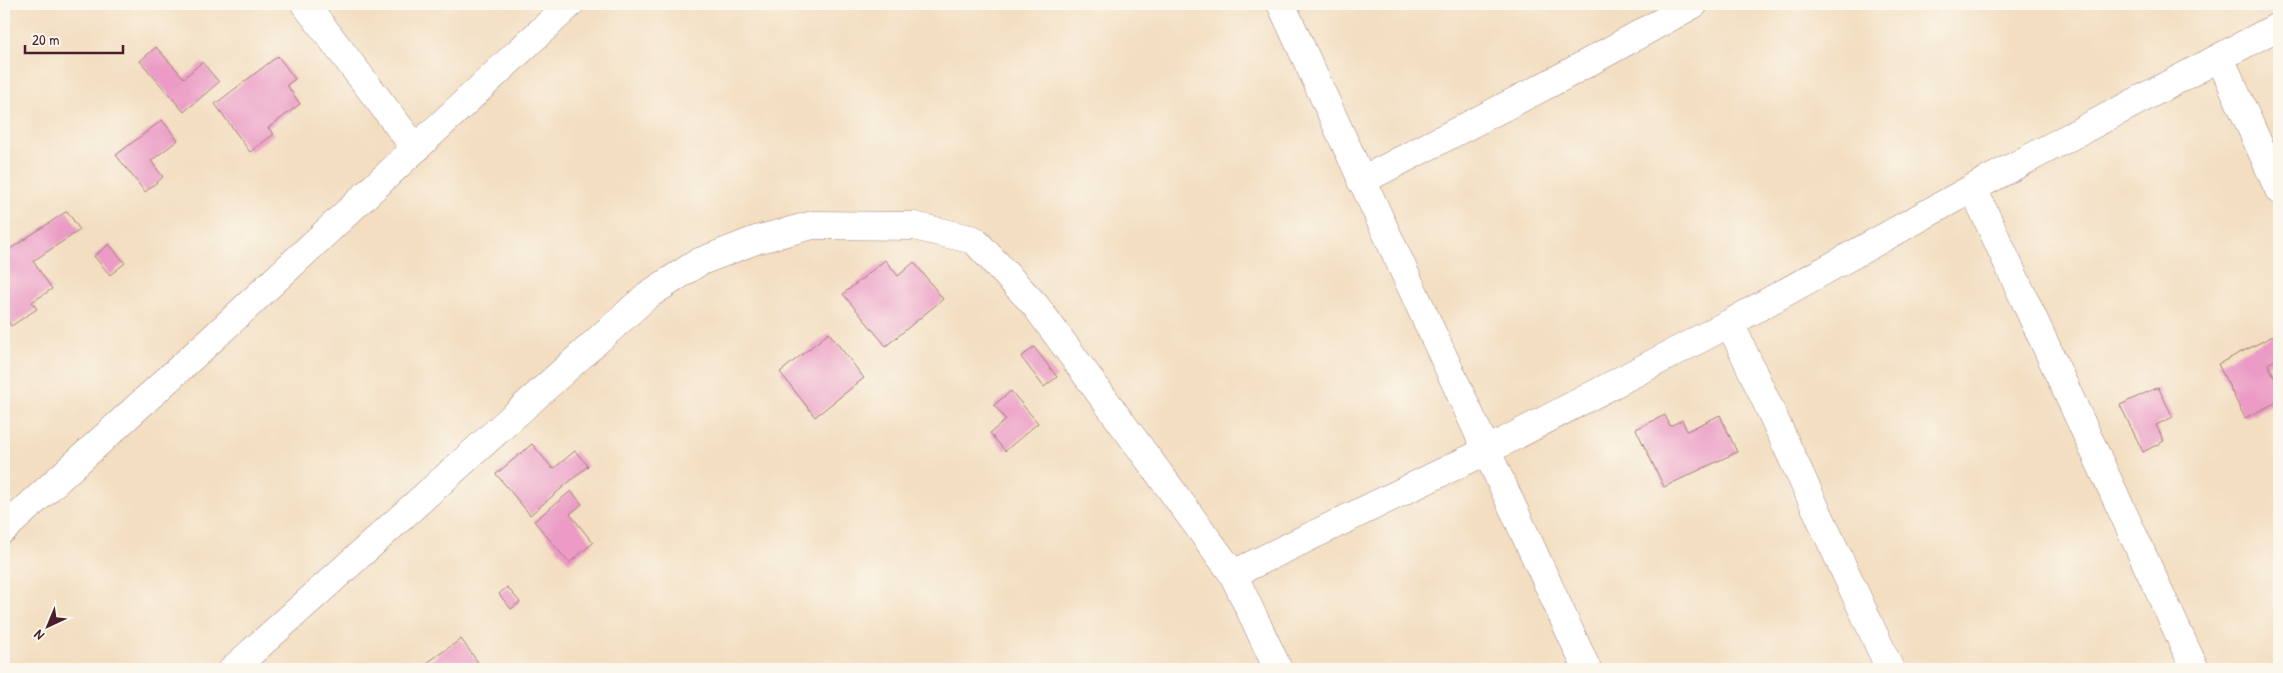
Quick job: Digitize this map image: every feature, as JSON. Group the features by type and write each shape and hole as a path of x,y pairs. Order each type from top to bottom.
{"street":[{"path":"305,4 416,149"},
{"path":"4,529 416,149 570,4"},
{"path":"1281,4 1361,181 1488,450 1587,669"},
{"path":"1361,181 1562,77 1694,4"},
{"path":"1233,574 1488,450 1730,323 1973,188 2279,26"},
{"path":"2220,58 2279,190"},
{"path":"1973,188 2196,669"},
{"path":"233,669 648,295 699,262 756,240 813,225 914,226 974,240 1035,306 1233,574 1278,669"},
{"path":"1730,323 1890,669"}],"building":[{"path":"156,47 184,78 202,62 219,82 184,112 140,61"},
{"path":"278,56 295,79 287,85 300,104 268,128 274,134 250,152 215,104"},
{"path":"162,120 178,140 151,161 163,177 145,192 116,155"},
{"path":"67,211 80,230 33,261 52,289 32,302 37,309 11,326 4,315 4,253"},
{"path":"109,244 125,263 110,275 94,256"},
{"path":"885,260 898,276 914,262 943,299 886,346 843,294"},
{"path":"829,333 864,378 815,417 780,372"},
{"path":"2279,333 2279,358 2268,364 2279,386 2279,401 2245,418 2218,364"},
{"path":"1034,347 1057,377 1044,387 1021,357"},
{"path":"2158,387 2173,417 2156,425 2164,441 2143,452 2120,405"},
{"path":"1011,391 1038,423 1005,451 990,433 1006,420 994,405"},
{"path":"1665,415 1670,426 1682,420 1687,431 1720,415 1737,452 1664,487 1636,429"},
{"path":"532,444 553,469 575,451 588,466 530,515 496,474"},
{"path":"571,491 582,504 570,514 593,543 569,563 534,521"},
{"path":"507,587 520,602 511,609 499,594"},
{"path":"461,639 483,669 427,669 424,665"}]}
